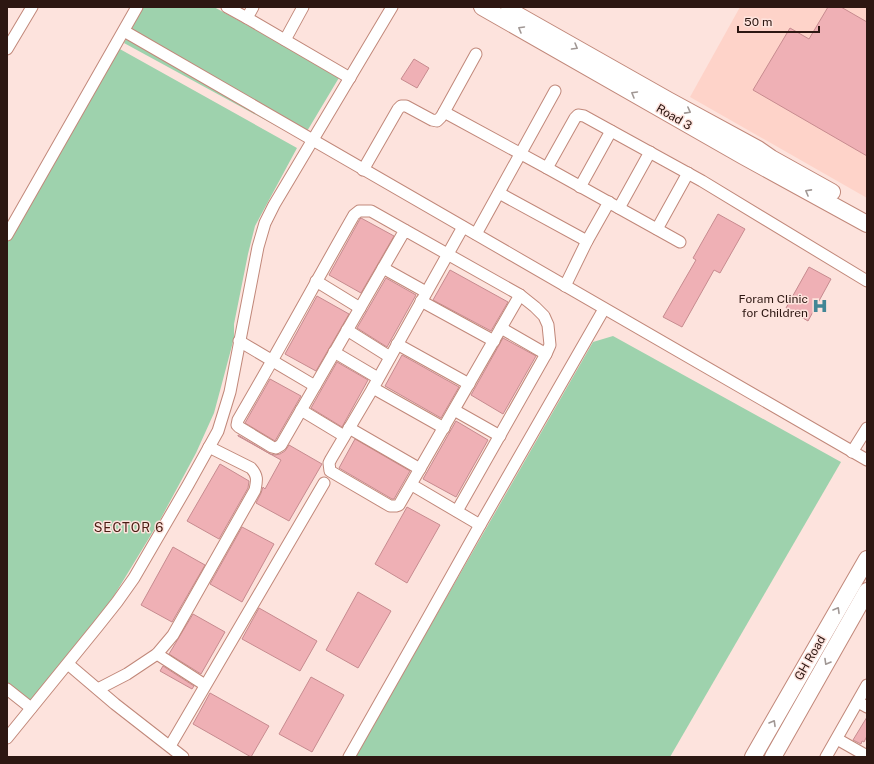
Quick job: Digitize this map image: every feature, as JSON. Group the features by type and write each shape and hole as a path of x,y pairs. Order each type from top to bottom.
{"street":[{"path":"8,44 32,7"},
{"path":"227,7 350,78"},
{"path":"247,18 253,7"},
{"path":"286,40 303,7"},
{"path":"7,738 68,664 134,578 218,431 230,392 258,247 265,223 312,140 392,7"},
{"name":"Road 3","path":"482,7 743,156 867,224"},
{"name":"Road 3","path":"504,7 668,100 758,148 771,158 867,212"},
{"path":"7,235 124,31 135,8"},
{"path":"124,31 867,460"},
{"path":"363,170 401,106 406,106 432,120 437,121 441,117 476,54"},
{"path":"476,234 555,91"},
{"path":"444,112 680,242"},
{"path":"547,168 575,118 578,115 584,116 688,173 867,281"},
{"path":"580,187 611,131"},
{"path":"619,208 650,152"},
{"path":"657,229 688,173"},
{"path":"498,193 587,241"},
{"path":"565,286 608,202"},
{"path":"405,230 281,445 276,448 272,448 237,425 238,420 354,215 359,211 371,211 405,230 447,255 520,296 536,307 544,316 548,325 550,345 546,354 457,511"},
{"path":"463,227 376,383 329,463 330,471 390,506 399,505 412,485 520,296"},
{"path":"383,268 494,341"},
{"path":"316,281 360,308"},
{"path":"350,757 480,524 604,309"},
{"path":"501,328 546,354"},
{"path":"347,330 390,356"},
{"path":"239,341 315,386"},
{"path":"397,344 469,384"},
{"path":"334,352 376,383 444,428"},
{"path":"301,410 420,469"},
{"path":"454,410 500,436"},
{"path":"852,452 867,428"},
{"path":"98,689 127,674 157,654 174,635 255,490 257,481 255,473 250,468 209,447"},
{"path":"170,746 324,483"},
{"path":"412,485 480,524"},
{"name":"GH Road","path":"753,757 867,559"},
{"name":"GH Road","path":"773,757 867,591"},
{"path":"157,654 205,685"},
{"path":"68,664 183,757"},
{"path":"826,757 862,704 867,685"},
{"path":"7,689 31,708"},
{"path":"837,739 867,756"}],"shaded area":[{"path":"740,7 867,7 867,198 690,97"}],"green space":[{"path":"143,7 214,7 340,76 302,140 124,43"},
{"path":"118,48 297,148 255,226 234,324 234,338 214,413 196,453 160,520 112,599 28,705 22,708 7,697 7,242"},
{"path":"613,336 841,462 670,757 355,757 593,342"}],"building":[{"path":"828,7 841,7 867,22 867,156 753,90 790,28 809,39"},
{"path":"414,59 429,68 417,88 401,79"},
{"path":"718,214 745,229 720,273 714,270 682,327 663,317 696,260 693,258"},
{"path":"361,218 394,236 361,293 329,275"},
{"path":"809,267 831,279 808,321 786,308"},
{"path":"450,270 508,302 491,331 433,300"},
{"path":"386,278 416,295 387,347 357,328"},
{"path":"317,296 349,314 316,371 285,354"},
{"path":"503,338 536,356 503,414 471,395"},
{"path":"402,355 459,387 441,418 385,386"},
{"path":"337,362 368,380 342,427 311,408"},
{"path":"270,379 301,396 275,441 245,423"},
{"path":"456,421 488,440 456,497 423,479"},
{"path":"238,435 266,452 238,436"},
{"path":"355,439 410,471 394,499 339,468"},
{"path":"289,445 322,464 289,521 256,503 263,487 265,489 281,460 270,454 280,454 285,451"},
{"path":"220,464 249,481 248,488 219,539 187,521"},
{"path":"407,507 440,525 407,583 375,564"},
{"path":"242,527 274,544 242,602 210,584"},
{"path":"173,547 205,565 172,622 141,605"},
{"path":"358,592 391,611 358,668 326,650"},
{"path":"259,608 317,641 300,671 242,639"},
{"path":"193,614 225,632 201,674 169,654"},
{"path":"163,666 194,686 192,689 160,671"},
{"path":"311,677 344,695 312,752 279,734"},
{"path":"210,693 269,726 251,757 193,724"},
{"path":"867,717 867,736 861,744 853,740"}],"place":[{"name":"Foram Clinic for Children","path":"820,306"}],"district":[{"name":"SECTOR 6","path":"129,527"}]}
